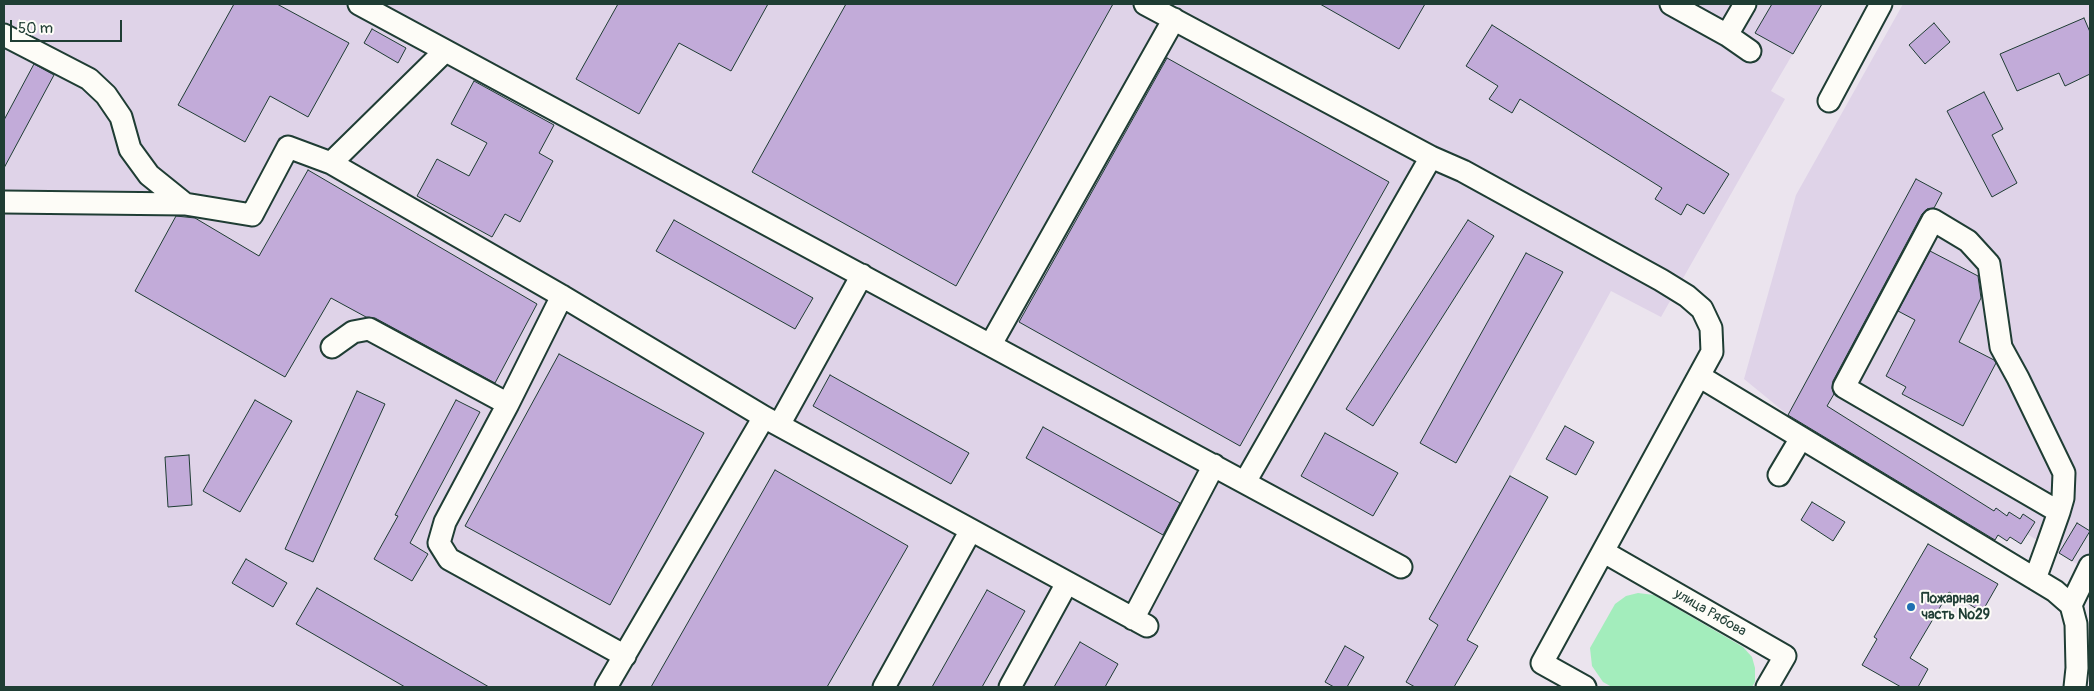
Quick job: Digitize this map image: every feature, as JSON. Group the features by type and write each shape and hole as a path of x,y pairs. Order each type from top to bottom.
{"street":[{"path":"359,4 1401,567"},
{"path":"1145,4 1430,158 1463,171 1687,296 1702,309 1710,328 1712,352 1542,663 1585,687"},
{"path":"1671,4 1750,50"},
{"path":"1727,35 1745,4"},
{"path":"1829,101 1881,4"},
{"path":"991,344 1174,20"},
{"path":"4,35 89,79 106,95 121,117 130,149 149,175 185,204"},
{"path":"331,163 445,52"},
{"path":"4,202 185,204 252,215 288,147 331,163 562,296 771,421 1140,623 1214,465"},
{"path":"1246,482 1430,158"},
{"path":"2035,579 2059,512 2064,498 2064,473 2001,347 1989,264 1968,241 1933,220 1844,387 2059,512"},
{"path":"606,687 862,275"},
{"path":"562,296 508,404 445,522 439,543 449,559 625,656"},
{"path":"332,347 353,332 369,329 508,404"},
{"path":"1699,376 2055,591 2070,605 2076,624 2077,668 2074,687"},
{"path":"1779,475 1801,438"},
{"path":"884,687 971,530"},
{"name":"улица Рябова","path":"1604,552 1785,656 1767,687"},
{"path":"2070,605 2090,566"},
{"path":"1010,687 1067,583"}],"shaded area":[{"path":"4,4 1822,4 1771,91 1785,99 1661,317 1611,291 1510,476 1467,639 1478,646 1454,687 4,687"},
{"path":"1903,4 2090,4 2090,572 2027,534 2010,537 2007,541 1998,536 1995,540 1983,532 1980,535 1788,415 1744,379 1796,195"}],"green space":[{"path":"1638,593 1654,595 1743,647 1752,657 1755,668 1755,682 1752,687 1612,687 1603,682 1592,666 1590,648 1615,604 1626,596"}],"building":[{"path":"234,4 277,4 349,43 308,117 270,96 245,142 178,105"},
{"path":"618,4 768,4 731,71 679,43 639,114 576,79"},
{"path":"846,4 1113,4 956,286 752,172"},
{"path":"1320,4 1425,4 1399,49"},
{"path":"1772,4 1822,4 1793,54 1755,33"},
{"path":"2084,18 2090,32 2090,74 2065,86 2059,73 2017,91 2000,54"},
{"path":"1934,23 1950,42 1925,64 1909,45"},
{"path":"1492,25 1729,174 1704,214 1687,204 1681,215 1655,199 1662,188 1520,99 1512,113 1489,99 1498,86 1466,66"},
{"path":"372,29 406,48 398,63 364,43"},
{"path":"1167,58 1389,182 1240,446 1019,322"},
{"path":"34,64 54,75 4,168 4,120"},
{"path":"474,81 554,125 539,153 553,161 520,222 505,214 492,237 417,196 437,159 469,176 487,143 451,124"},
{"path":"1984,92 2003,129 1992,135 2017,183 1992,197 1947,111"},
{"path":"308,170 537,304 495,383 375,318 366,317 331,298 285,377 135,291 176,216 195,218 259,256"},
{"path":"1916,179 1942,193 1934,208 1927,209 1922,214 1833,381 1832,388 1834,394 1827,406 1994,511 1996,508 2007,516 2009,512 2020,519 2023,514 2035,522 2021,544 2010,537 2007,541 1998,535 1995,540 1788,415"},
{"path":"674,220 813,298 795,329 656,251"},
{"path":"1468,220 1494,236 1373,426 1346,409"},
{"path":"1930,251 1978,276 1981,298 1959,342 1994,360 1996,363 1963,426 1902,394 1906,387 1886,376 1915,320 1898,311"},
{"path":"1526,253 1563,272 1456,463 1420,443"},
{"path":"559,354 704,433 610,605 465,526"},
{"path":"830,375 969,453 951,484 813,406"},
{"path":"357,391 385,404 313,562 285,549"},
{"path":"255,400 292,421 240,512 203,491"},
{"path":"456,400 480,412 410,543 428,554 412,581 374,559 398,516 395,515"},
{"path":"1565,426 1594,442 1576,475 1546,459"},
{"path":"1043,427 1180,503 1163,535 1026,458"},
{"path":"1325,433 1398,473 1373,516 1301,476"},
{"path":"189,455 192,505 168,507 165,457"},
{"path":"775,470 908,546 827,687 651,687"},
{"path":"1510,476 1548,497 1467,640 1478,646 1454,687 1415,687 1406,682 1438,625 1429,619"},
{"path":"1812,502 1845,522 1833,541 1801,520"},
{"path":"2077,523 2090,531 2072,561 2059,553"},
{"path":"1928,544 1998,584 1982,612 1949,592 1910,658 1928,669 1918,687 1901,687 1862,665 1877,639 1874,637"},
{"path":"246,559 287,583 273,607 232,583"},
{"path":"317,588 489,687 405,687 296,624"},
{"path":"987,590 1025,611 982,687 932,687"},
{"path":"1080,642 1118,664 1105,687 1054,687"},
{"path":"1345,646 1364,657 1347,687 1334,687 1325,682"}],"place":[{"name":"Пожарная часть №29","path":"1911,607"}]}
